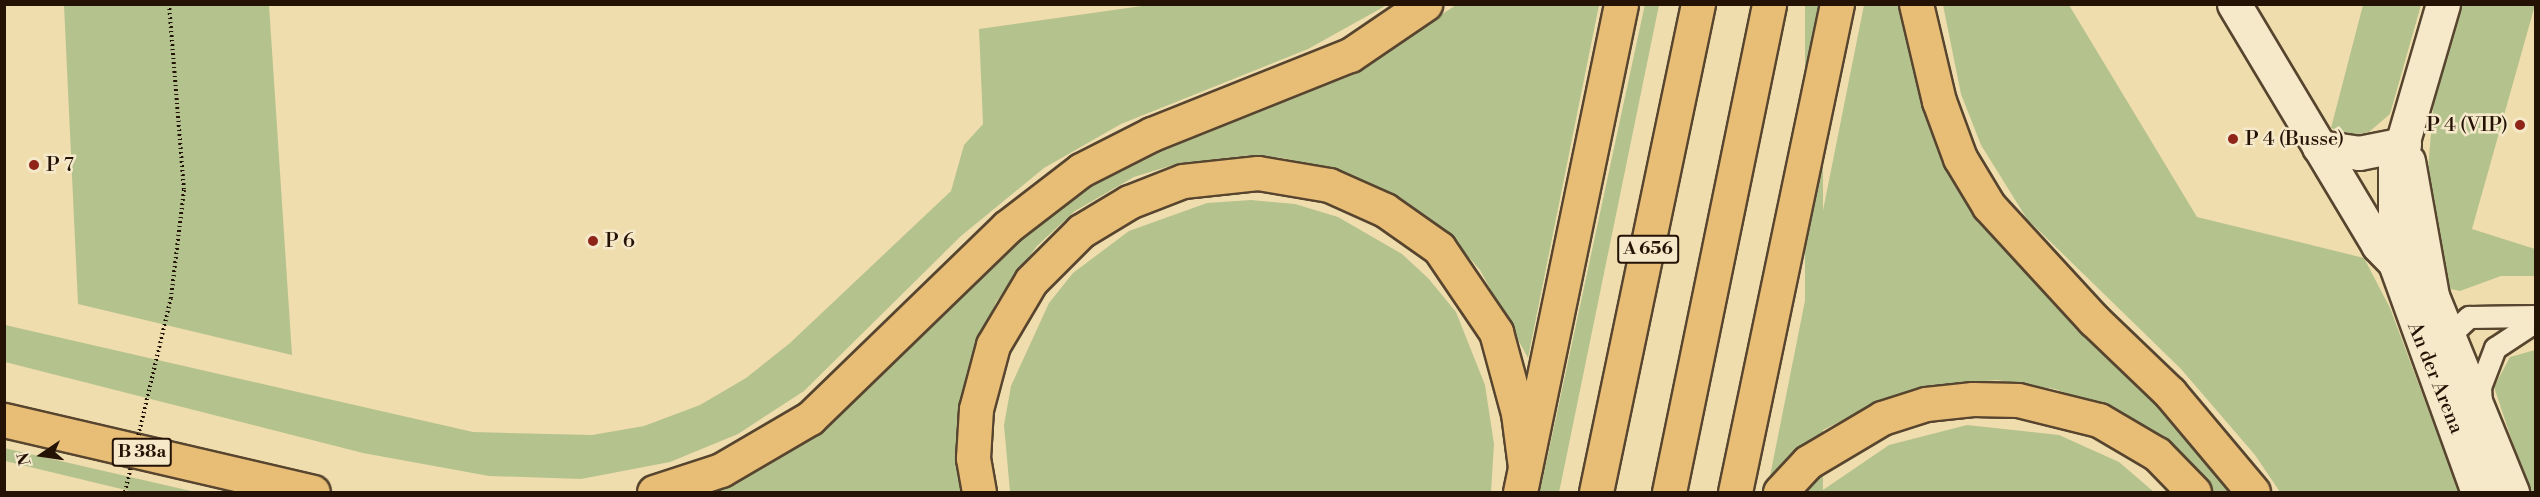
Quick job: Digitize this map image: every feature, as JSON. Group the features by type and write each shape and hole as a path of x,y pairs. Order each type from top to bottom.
{"highway":[{"path":"654,492 721,470 810,418 1007,226 1081,170 1152,135 1350,55 1425,4"},
{"path":"1522,480 1621,4"},
{"name":"A 656","path":"1596,492 1698,4"},
{"path":"1669,492 1769,4"},
{"path":"1735,492 1838,4"},
{"path":"1916,4 1939,101 1960,158 1989,206 2094,320 2170,393 2253,492"},
{"path":"979,492 973,458 976,409 993,345 1031,281 1081,231 1129,201 1183,181 1258,173 1329,185 1385,210 1439,248 1496,332 1518,413 1522,480"},
{"path":"1780,492 1808,462 1882,418 1926,404 1972,399 2018,399 2099,420 2157,454 2194,492"},
{"name":"B 38a","path":"4,420 313,492"}],"street":[{"name":"An der Arena","path":"2234,4 2319,147 2395,263 2432,297"},
{"name":"An der Arena","path":"2443,4 2394,177 2395,263 2410,319 2443,393 2478,492"},
{"name":"An der Arena","path":"2404,144 2432,297 2481,411 2512,492"},
{"path":"2319,147 2359,153 2404,144"}],"lane":[{"path":"2443,393 2440,346 2447,332 2469,317 2535,319"},
{"path":"2481,411 2480,387 2495,348 2535,319"}],"path":[{"path":"126,492 171,297 184,190 169,4"}],"green space":[{"path":"1156,4 1387,5 1308,49 1121,124 1044,168 961,236 804,391 738,434 670,462 581,479 489,476 363,453 5,362 5,325 473,432 592,435 644,426 700,405 746,378 790,343 951,191 964,145 983,124 979,29"},
{"path":"1645,4 1659,5 1561,483 1559,492 1540,492"},
{"path":"64,5 269,5 292,355 78,304"},
{"path":"1456,5 1599,5 1528,358 1480,270 1458,245 1386,192 1340,172 1283,158 1251,155 1176,164 1134,177 1075,211 1037,246 996,302 967,371 961,407 963,492 705,492 820,430 860,397 1002,251 1060,205 1157,149 1373,60"},
{"path":"1805,5 1823,5 1823,492 1805,492"},
{"path":"1864,5 1902,5 1931,129 1996,242 2160,407 2232,492 2213,492 2180,455 2114,411 2055,389 1997,380 1933,386 1874,404 1823,430 1770,476"},
{"path":"1943,5 2069,5 2197,217 2364,258 2390,308 2459,492 2280,492 2255,455 2181,369 2027,219 1981,145 1961,94"},
{"path":"2363,5 2421,5 2390,114 2369,132 2354,135 2331,128"},
{"path":"2456,5 2535,5 2472,229 2535,249 2535,276 2501,276 2460,291 2442,287 2425,205 2435,85"},
{"path":"1251,200 1295,204 1338,217 1402,254 1428,278 1456,312 1485,385 1494,444 1491,492 1010,492 1004,425 1011,386 1049,303 1073,273 1129,231 1207,203"},
{"path":"2535,350 2535,492 2529,492 2494,387 2510,357"},
{"path":"1967,425 2059,435 2119,462 2154,492 1820,492 1889,445"},
{"path":"4,448 195,492 134,492 5,461"}],"place":[{"name":"P 4 (VIP)","path":"2520,125"},
{"name":"P 4 (Busse)","path":"2233,139"},
{"name":"P 7","path":"34,165"},
{"name":"P 6","path":"593,241"}]}
